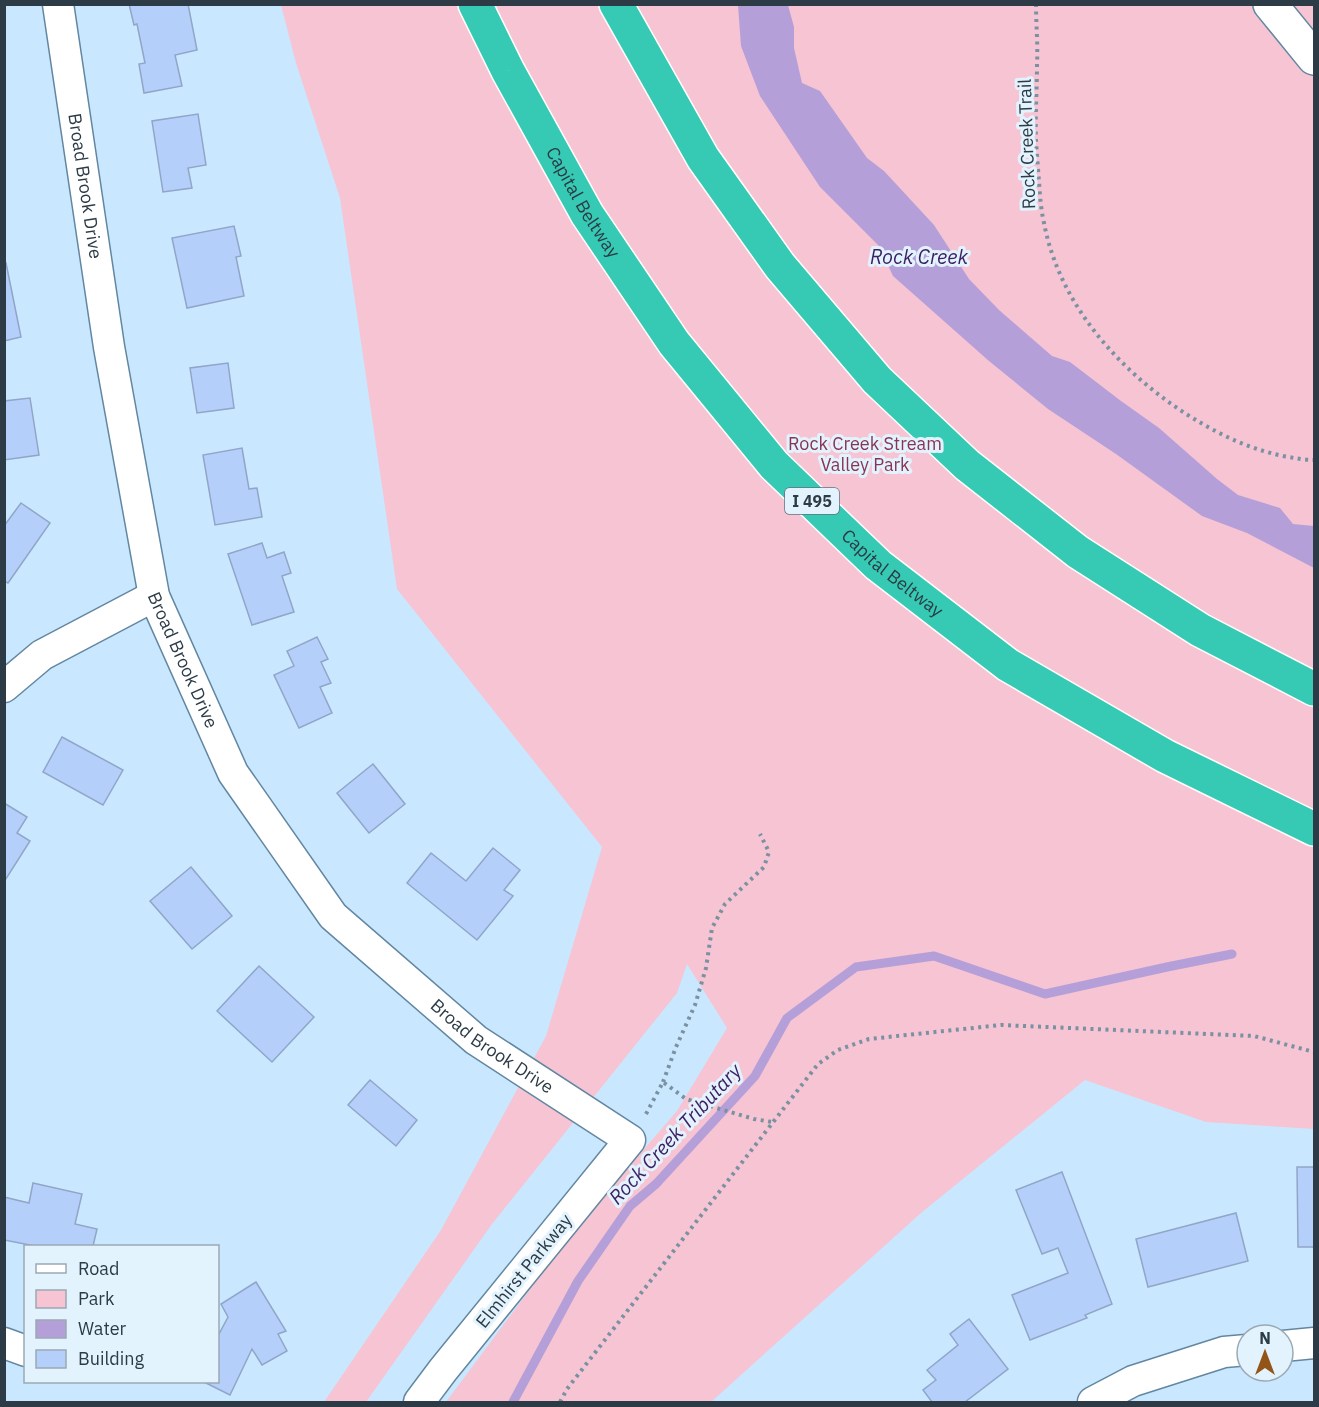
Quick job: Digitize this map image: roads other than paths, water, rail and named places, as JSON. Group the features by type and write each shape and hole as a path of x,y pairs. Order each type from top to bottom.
{"highway":[{"name":"Capital Beltway","path":"475,4 508,71 587,214 674,342 774,465 878,565 1008,665 1165,756 1314,829"},
{"path":"616,4 703,158 780,266 877,380 968,465 1078,552 1200,630 1314,689"}],"street":[{"name":"Broad Brook Drive","path":"57,4 109,347 154,596 233,773 333,916 476,1040 630,1140"},
{"path":"1270,4 1314,58"},
{"path":"4,687 42,655 154,596"},
{"name":"Elmhirst Parkway","path":"419,1402 630,1140"},
{"path":"4,1343 24,1350"},
{"path":"1295,1345 1314,1343"},
{"path":"1093,1402 1133,1382 1224,1352 1235,1351"}],"water":[{"name":"Rock Creek","path":"738,5 788,5 794,27 794,48 802,83 820,91 867,158 884,171 934,225 969,279 999,310 1052,356 1070,362 1159,428 1238,495 1280,508 1293,524 1314,526 1314,568 1247,533 1202,516 1116,454 1048,409 989,361 893,276 879,246 820,187 760,96 741,46"}],"waterway":[{"name":"Rock Creek Tributary","path":"513,1402 578,1281 630,1206 656,1184 755,1076 787,1018 856,967 934,956 1045,994 1232,954"}],"park label":[{"name":"Rock Creek Stream Valley Park","path":"865,454"}]}
